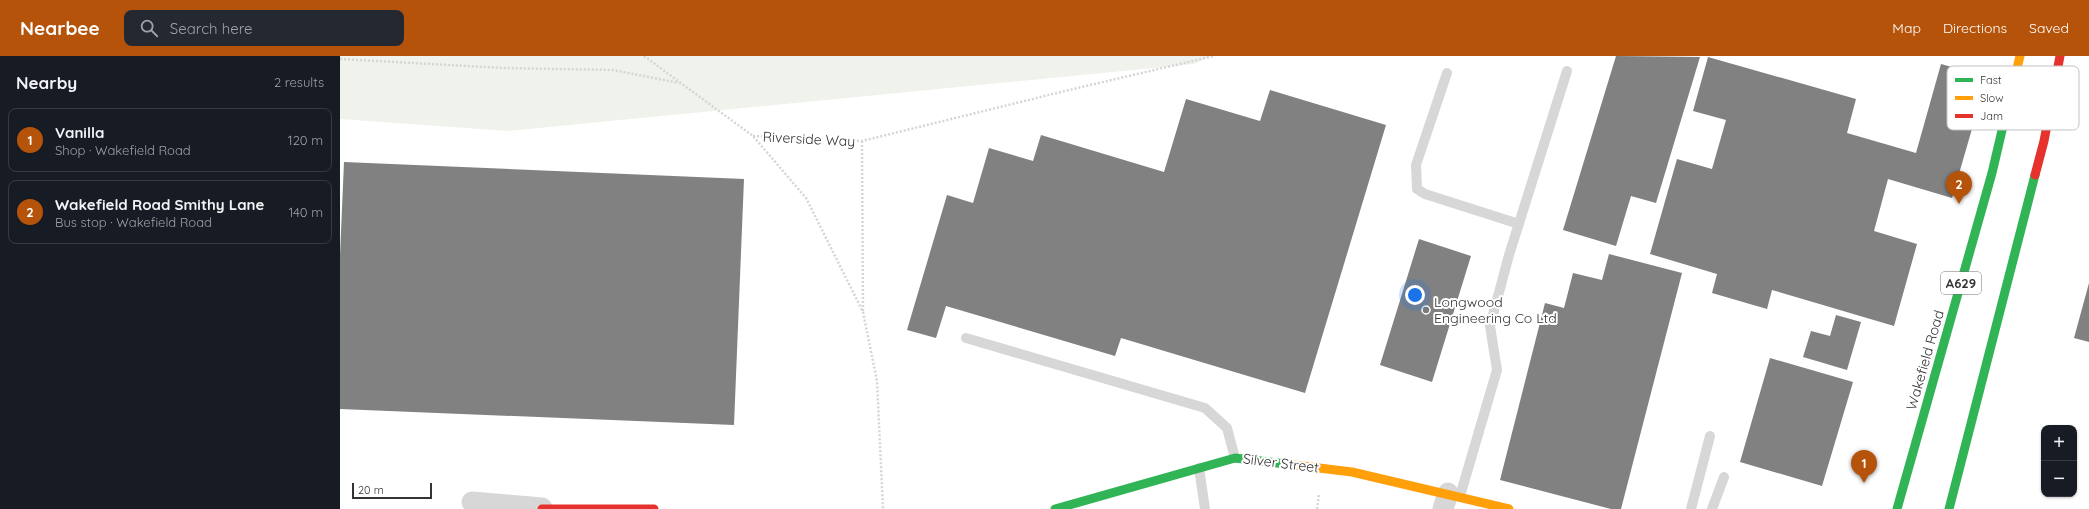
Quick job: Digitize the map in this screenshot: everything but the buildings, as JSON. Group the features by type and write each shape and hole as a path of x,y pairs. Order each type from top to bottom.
{"main road":[{"name":"Wakefield Road","path":"2018,66 2020,56"},
{"path":"2058,66 2060,56"},
{"name":"Wakefield Road","path":"1897,509 1992,173 2002,130"},
{"path":"1949,509 2046,130"},
{"name":"Silver Street","path":"1055,509 1235,458 1352,472 1450,500 1509,509"},
{"path":"542,509 654,509"}],"street":[{"path":"472,502 542,509"}],"lane":[{"path":"1450,500 1497,370 1490,326 1519,224 1567,71"},
{"path":"1447,73 1416,164 1417,189 1425,194 1519,224"},
{"path":"966,338 1205,408 1227,428 1235,458"},
{"path":"1691,509 1710,436"},
{"path":"1199,468 1205,509"},
{"path":"1712,509 1724,477"}],"path":[{"path":"644,56 681,83"},
{"name":"Riverside Way","path":"340,58 502,68 613,70 681,83 752,136 862,141 1214,56"},
{"path":"752,136 806,198 863,312"},
{"path":"862,141 863,312 877,381 883,509"}],"shaded area":[{"path":"340,56 1211,56 1194,64 508,131 340,119"}],"traffic: fast":[{"path":"1897,509 1992,173 2002,130"},
{"path":"1949,509 2035,175"},
{"path":"1055,509 1235,458 1286,464"}],"traffic: slow":[{"path":"2018,66 2020,56"},
{"path":"1286,464 1352,472 1509,509"}],"traffic: jam":[{"path":"2058,66 2060,56"},
{"path":"2035,175 2046,130"},
{"path":"542,509 654,509"}],"place":[{"name":"Wakefield Road Smithy Lane","path":"1959,204"},
{"name":"Longwood Engineering Co Ltd","path":"1426,310"},
{"name":"Vanilla","path":"1864,483"}]}
